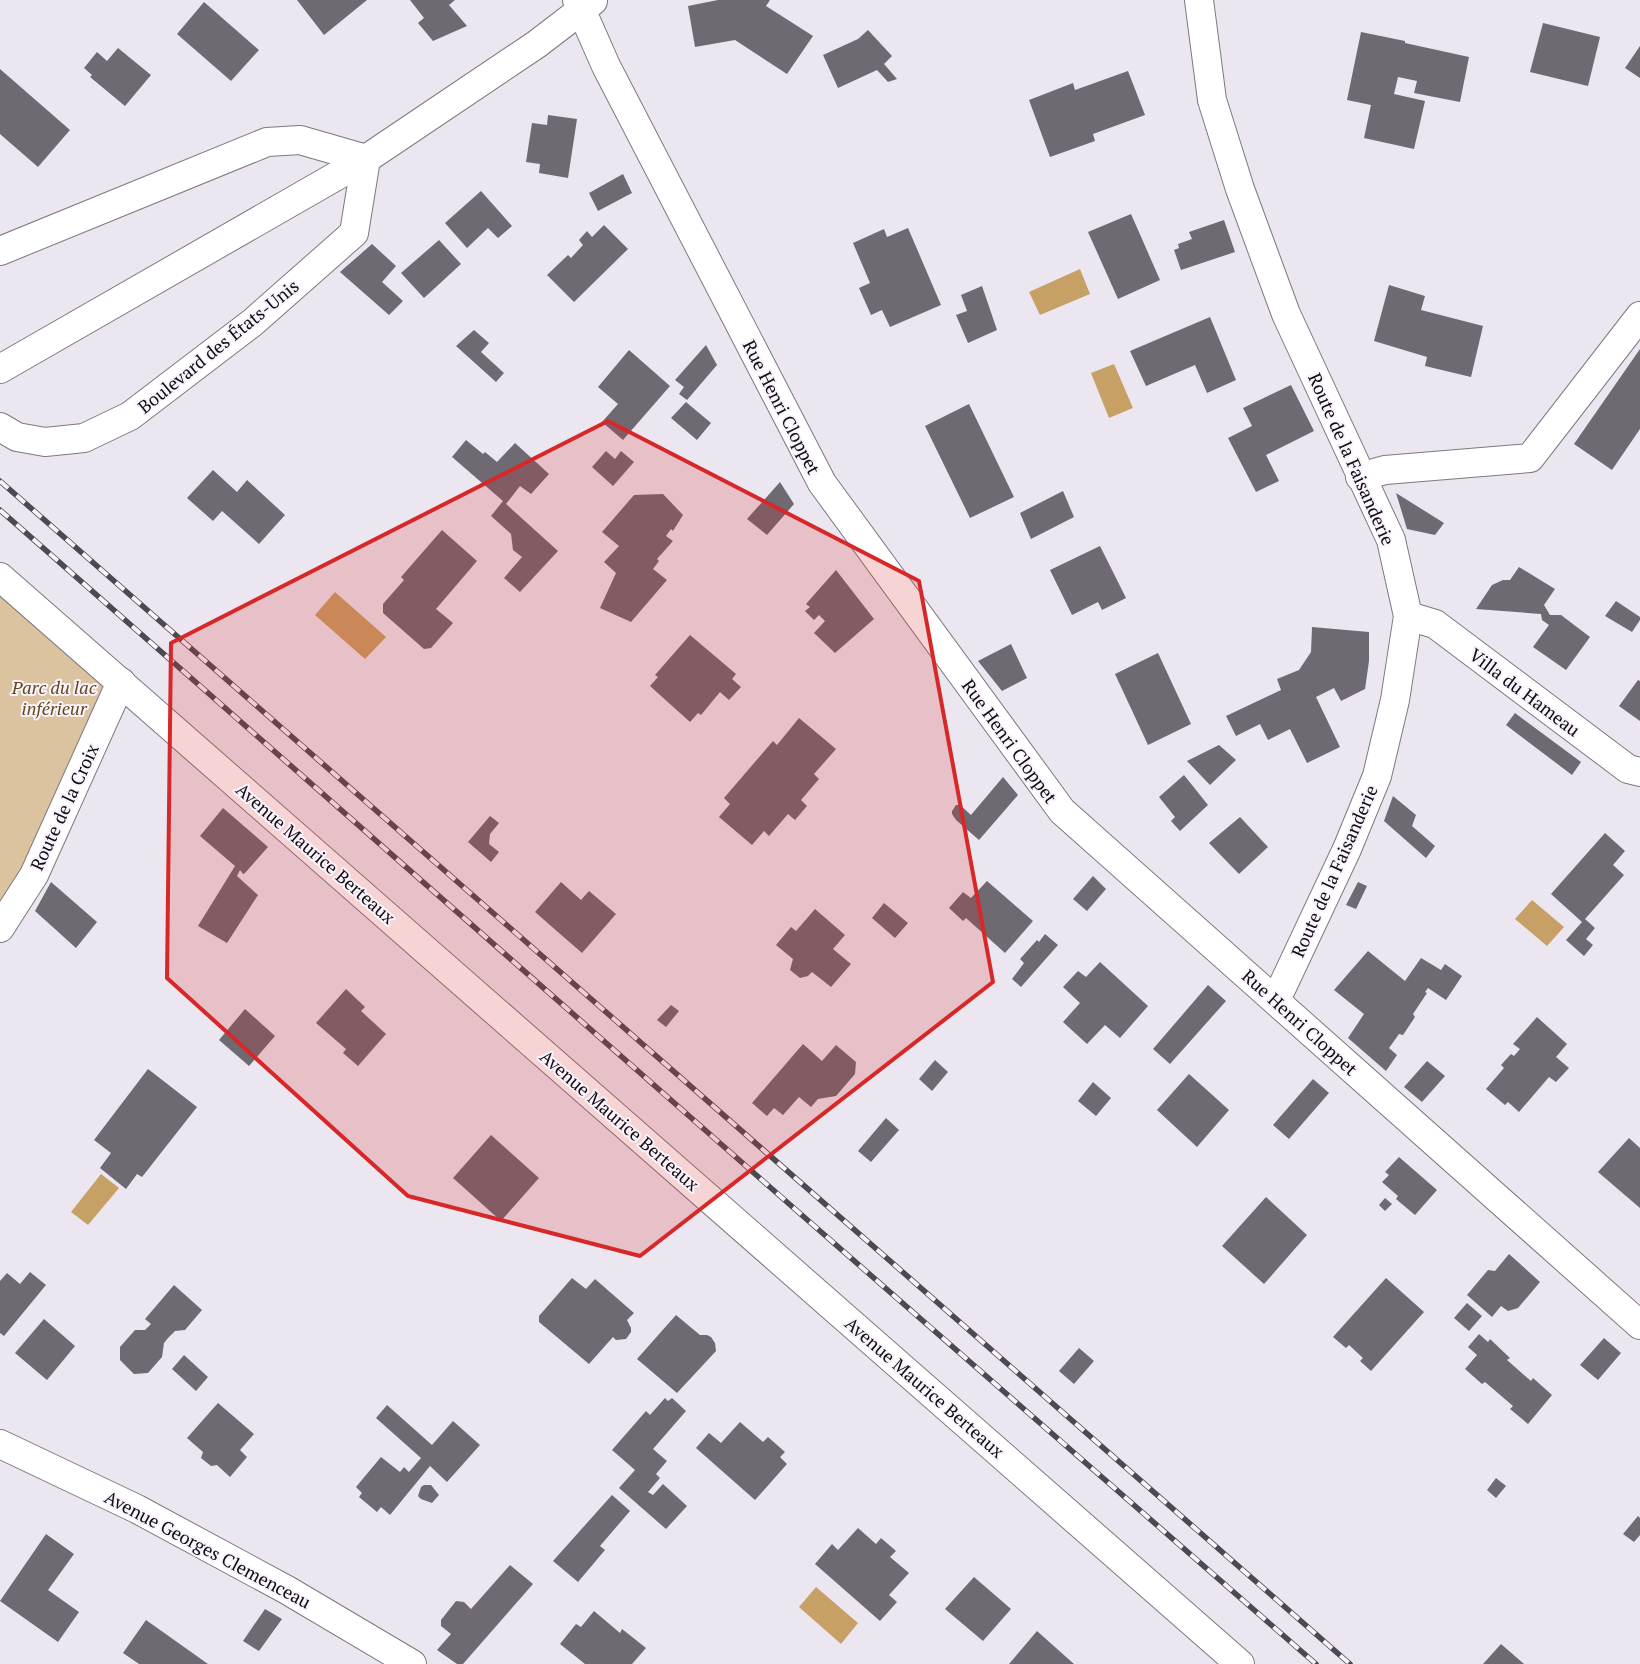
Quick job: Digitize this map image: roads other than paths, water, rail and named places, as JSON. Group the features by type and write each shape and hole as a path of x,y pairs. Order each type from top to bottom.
{"street":[{"name":"Route de la Faisanderie","path":"1199,0 1212,100 1240,189 1286,314 1360,477 1391,540 1408,616 1395,700 1377,776 1347,849 1276,1000"},
{"path":"0,368 366,159 537,44 584,4"},
{"name":"Rue Henri Cloppet","path":"584,4 606,66 822,483 1062,811 1640,1326"},
{"path":"0,251 267,142 300,140 366,159"},
{"name":"Boulevard des États-Unis","path":"0,427 17,437 46,442 84,438 130,416 252,323 354,233 366,159"},
{"path":"1360,477 1385,470 1530,458 1640,316"},
{"name":"Avenue Maurice Berteaux","path":"0,577 1240,1664"},
{"name":"Villa du Hameau","path":"1408,616 1436,624 1628,769 1640,772"},
{"name":"Route de la Croix","path":"0,928 34,875 121,682"},
{"name":"Avenue Georges Clemenceau","path":"0,1444 154,1518 287,1590 412,1664"}],"railway":[{"path":"0,481 1350,1664"},
{"path":"0,510 1316,1664"}],"park label":[{"name":"Parc du lac inférieur","path":"54,698"}]}
